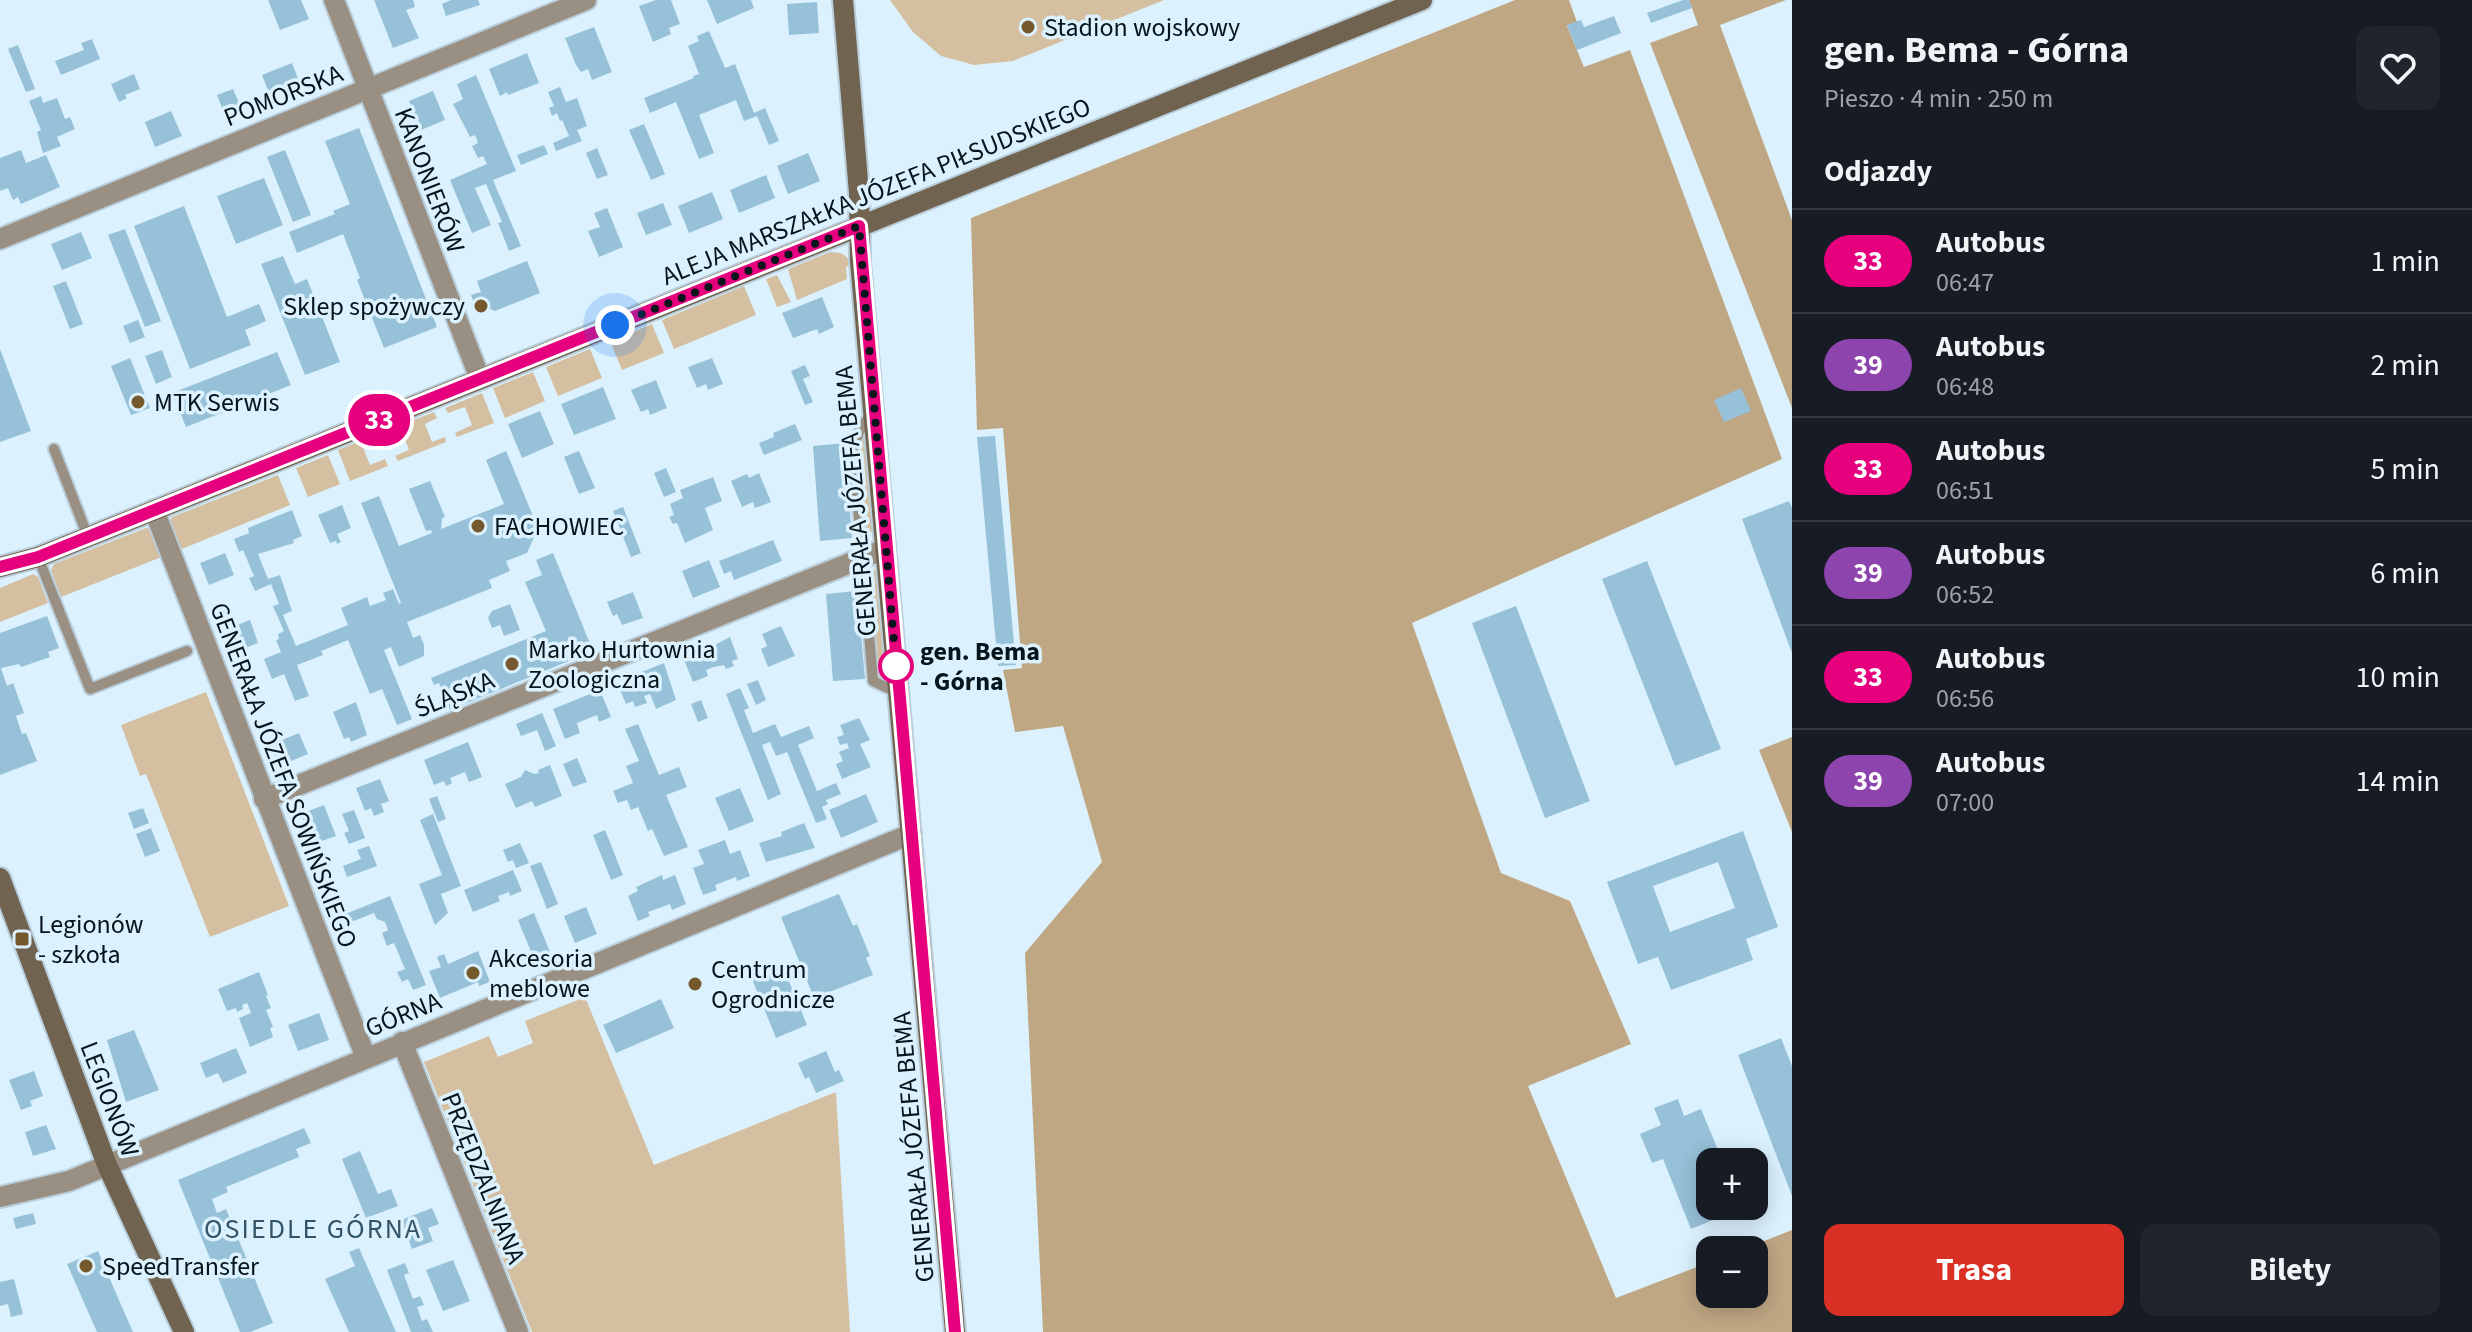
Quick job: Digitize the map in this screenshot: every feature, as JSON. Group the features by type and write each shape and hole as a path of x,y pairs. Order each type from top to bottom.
{"street":[{"name":"KANONIERÓW","path":"334,0 480,379"},
{"name":"POMORSKA","path":"0,239 586,0"},
{"name":"GENERAŁA JÓZEFA BEMA","path":"843,0 873,410 955,1332"},
{"name":"ALEJA MARSZAŁKA JÓZEFA PIŁSUDSKIEGO","path":"0,567 38,557 1422,0"},
{"name":"GENERAŁA JÓZEFA SOWIŃSKIEGO","path":"154,510 366,1058"},
{"name":"ŚLĄSKA","path":"264,799 885,549"},
{"name":"ALEJA MARSZAŁKA JÓZEFA PIŁSUDSKIEGO","path":"0,579 38,557"},
{"name":"GÓRNA","path":"0,1197 69,1181 911,834"},
{"name":"LEGIONÓW","path":"0,878 107,1165 184,1332"},
{"name":"PRZĘDZALNIANA","path":"402,1042 518,1332"}],"lane":[{"path":"873,410 853,448 873,681 898,693"},
{"path":"54,449 88,537"},
{"path":"38,557 90,689 187,651"}],"shaded area":[{"path":"890,0 1164,0 1013,61 974,65 941,56 913,32"},
{"path":"1515,0 1569,0 1577,22 1567,26 1584,67 1630,50 1782,459 1412,623 1501,873 1570,901 1631,1044 1528,1086 1616,1298 1696,1267 1696,1308 1768,1308 1768,1239 1792,1230 1792,1332 1043,1332 1025,953 1102,862 1063,726 1015,732 1003,670 1022,668 1003,428 977,430 971,218"},
{"path":"1689,0 1786,0 1720,25 1792,220 1792,408 1650,43 1698,25"},
{"path":"830,252 843,254 851,264 846,267 847,279 797,300 788,269"},
{"path":"777,275 791,302 777,307 766,279"},
{"path":"744,286 756,315 674,349 662,320"},
{"path":"652,324 664,353 622,370 610,341"},
{"path":"590,349 602,378 558,396 546,367"},
{"path":"533,372 545,401 505,418 493,388"},
{"path":"482,393 494,423 457,437 455,433 472,425 465,407 448,413 445,408"},
{"path":"434,412 437,418 425,424 432,442 445,437 446,442 398,461 395,456 409,450 402,431 388,436 386,431"},
{"path":"865,431 874,520 873,530 865,539 857,452"},
{"path":"376,435 377,440 363,447 370,465 385,459 388,466 350,481 338,450"},
{"path":"328,455 340,484 308,497 296,468"},
{"path":"278,475 290,505 177,551 169,522 172,517"},
{"path":"146,528 151,529 164,556 61,597 51,570 54,564"},
{"path":"867,566 875,570 878,577 887,677 876,677"},
{"path":"33,574 38,577 48,603 0,622 0,588"},
{"path":"206,692 289,906 210,937 146,774 140,776 121,725"},
{"path":"1792,737 1792,832 1759,750"},
{"path":"585,997 654,1165 836,1092 850,1332 532,1332 424,1062 489,1036 498,1057 533,1043 525,1021"}],"building":[{"path":"268,0 301,0 309,19 280,30"},
{"path":"374,0 413,0 415,7 406,10 419,38 393,48"},
{"path":"451,0 478,0 480,5 446,16 442,4"},
{"path":"656,0 671,0 680,24 669,28 671,34 653,42 639,6"},
{"path":"707,0 751,0 754,8 717,24"},
{"path":"1689,0 1692,8 1651,23 1647,13"},
{"path":"817,2 819,33 789,35 787,4"},
{"path":"1614,16 1621,33 1577,50 1567,25 1581,20 1584,27"},
{"path":"594,27 612,72 592,80 588,69 581,72 576,65 565,38"},
{"path":"709,31 725,68 735,64 754,113 765,108 779,141 769,145 757,116 744,121 736,100 699,115 714,153 699,159 676,102 650,113 644,98 699,74 688,46 699,41 697,36"},
{"path":"92,39 100,59 61,75 55,61 84,50 81,43"},
{"path":"18,45 35,89 26,92 8,49"},
{"path":"527,53 539,83 500,96 489,69"},
{"path":"292,63 299,81 269,93 262,75"},
{"path":"134,74 140,89 125,95 127,98 119,102 111,84"},
{"path":"476,75 516,171 493,180 521,246 509,251 498,223 502,222 486,184 475,188 491,225 472,233 450,180 487,164 483,156 478,158 472,146 478,143 475,135 470,137 453,104 463,99 457,84"},
{"path":"560,87 566,102 577,98 587,126 577,130 582,141 556,151 553,143 569,136 557,113 552,116 549,108 554,106 548,92"},
{"path":"233,89 243,112 226,118 217,95"},
{"path":"433,91 445,120 421,130 409,101"},
{"path":"41,96 43,103 57,98 65,119 70,117 75,129 57,137 61,146 43,153 37,132 41,130 29,101"},
{"path":"171,111 182,136 155,147 145,122"},
{"path":"644,124 665,174 651,180 629,130"},
{"path":"359,128 437,327 384,348 343,234 297,253 289,232 335,214 333,211 350,204 325,141"},
{"path":"544,145 548,154 521,165 517,155"},
{"path":"597,148 608,175 597,179 586,153"},
{"path":"21,150 26,163 46,155 60,187 21,204 18,197 13,200 8,188 0,191 0,158"},
{"path":"285,150 311,215 293,222 267,157"},
{"path":"808,153 820,181 788,194 777,166"},
{"path":"766,175 775,198 739,213 730,190"},
{"path":"264,178 283,225 236,244 217,196"},
{"path":"712,192 723,219 689,233 678,206"},
{"path":"663,203 672,225 646,235 637,213"},
{"path":"184,206 227,317 259,304 266,321 245,330 251,345 190,369 134,226"},
{"path":"607,208 623,247 599,257 588,231 600,227 594,213"},
{"path":"125,229 161,321 145,327 108,235"},
{"path":"81,232 92,258 62,270 51,244"},
{"path":"283,256 295,284 307,279 340,362 305,375 261,264"},
{"path":"527,261 540,293 495,311 488,308 478,312 471,295 481,292 477,281"},
{"path":"66,281 83,324 70,329 53,286"},
{"path":"822,297 834,327 819,334 817,329 793,338 782,313"},
{"path":"138,320 145,337 130,343 123,326"},
{"path":"0,349 31,431 0,442"},
{"path":"162,350 172,377 156,384 145,356"},
{"path":"277,352 291,385 186,427 172,393"},
{"path":"130,358 150,408 131,415 111,366"},
{"path":"712,358 723,384 708,390 706,384 697,388 688,367"},
{"path":"805,365 810,376 803,379 813,402 805,405 791,371"},
{"path":"656,380 667,408 650,415 648,409 641,412 631,390"},
{"path":"603,387 616,419 574,435 561,404"},
{"path":"1741,388 1751,411 1724,422 1714,400"},
{"path":"540,411 554,444 522,458 508,424"},
{"path":"795,424 802,440 764,455 759,443"},
{"path":"995,436 1016,665 998,666 977,437"},
{"path":"845,443 852,538 820,541 813,446"},
{"path":"506,451 538,528 527,553 506,561 510,571 489,580 492,588 407,622 413,638 420,635 424,656 399,667 391,647 384,650 412,719 397,725 382,689 370,694 348,640 321,651 323,655 297,665 309,696 295,701 284,674 272,679 264,659 281,652 276,640 279,639 278,634 284,631 273,606 279,604 271,584 255,591 249,578 254,576 243,550 239,552 234,539 249,533 248,528 292,510 302,536 293,540 294,543 258,554 268,579 280,575 292,611 283,615 296,646 348,625 341,608 367,597 370,606 386,600 383,593 393,589 401,603 361,503 379,496 399,546 432,533 431,530 426,531 409,489 430,481 445,517 442,518 441,529 504,504 486,460"},
{"path":"579,451 595,488 579,494 564,457"},
{"path":"666,468 676,492 664,497 654,473"},
{"path":"759,473 771,502 755,508 753,502 742,507 731,481"},
{"path":"713,477 722,501 705,508 713,530 685,543 677,523 673,524 669,517 674,515 670,504 683,498 680,490"},
{"path":"1789,501 1792,508 1792,653 1742,519"},
{"path":"342,505 351,528 337,534 341,542 330,543 318,515"},
{"path":"623,507 641,553 631,557 613,511"},
{"path":"773,540 782,561 734,580 731,571 724,574 719,561"},
{"path":"225,553 234,575 209,585 200,563"},
{"path":"553,553 593,651 450,710 439,683 434,685 431,678 546,631 525,582 542,575 536,560"},
{"path":"709,560 720,587 693,598 682,571"},
{"path":"1647,561 1721,749 1675,766 1602,579"},
{"path":"857,591 865,679 833,681 826,594"},
{"path":"633,592 643,618 622,625 617,614 613,616 607,602"},
{"path":"510,604 520,630 504,636 500,625 492,628 488,618 492,611"},
{"path":"1516,606 1590,801 1545,818 1472,623"},
{"path":"47,616 59,648 48,652 50,657 21,667 19,664 1,668 7,686 13,683 24,713 16,716 37,761 0,775 0,633"},
{"path":"250,620 258,643 235,652 227,629"},
{"path":"781,626 795,656 768,667 761,649 767,646 762,634"},
{"path":"730,637 738,659 732,661 734,666 726,669 724,665 706,670 708,676 693,682 682,655 707,649"},
{"path":"664,663 676,700 656,709 650,694 644,696 647,703 635,707 633,701 626,704 618,685 630,680 629,677"},
{"path":"758,680 766,700 756,705 747,684"},
{"path":"740,688 749,708 744,710 753,733 775,724 781,737 809,726 814,738 798,745 817,791 836,783 841,794 826,800 828,804 822,807 827,819 816,823 787,752 776,756 770,742 762,745 781,794 768,800 726,694"},
{"path":"600,690 611,717 599,722 597,715 577,723 580,733 565,739 553,709"},
{"path":"701,700 708,718 698,722 691,704"},
{"path":"356,702 367,735 351,742 349,737 344,739 333,712"},
{"path":"542,713 556,746 545,751 537,730 521,736 516,724"},
{"path":"859,718 870,740 860,744 871,767 842,779 836,764 843,761 839,752 849,748 847,743 840,745 837,737 844,735 840,725"},
{"path":"638,724 659,775 679,767 687,787 666,795 688,847 664,856 652,829 648,831 638,807 631,810 627,800 618,803 613,791 633,783 626,766 639,761 625,729"},
{"path":"299,733 308,754 279,766 268,739 275,737 277,742"},
{"path":"468,742 482,777 469,782 465,772 450,778 452,783 446,786 444,781 434,785 424,760"},
{"path":"577,758 587,782 573,787 563,764"},
{"path":"550,765 562,796 535,807 532,801 516,808 505,784 521,777 525,770 535,774"},
{"path":"380,779 389,801 381,804 384,812 374,816 371,808 365,811 356,788"},
{"path":"740,788 754,821 729,831 715,798"},
{"path":"866,794 878,822 841,838 829,810"},
{"path":"437,796 446,819 438,822 429,799"},
{"path":"324,805 336,836 313,844 301,814"},
{"path":"143,808 149,823 134,829 128,813"},
{"path":"354,810 365,838 349,844 344,833 349,831 342,814"},
{"path":"433,814 461,886 441,894 448,913 435,925 419,884 442,875 420,820"},
{"path":"804,823 815,848 766,862 759,843 782,836 781,832"},
{"path":"151,828 160,851 145,857 136,834"},
{"path":"605,830 623,875 611,880 593,835"},
{"path":"1743,831 1778,927 1746,939 1753,960 1671,990 1658,957 1638,964 1607,882","holes":["1718,862 1735,908 1670,932 1653,886"]},
{"path":"725,840 730,854 740,850 750,876 737,881 736,877 715,885 717,890 703,895 693,868 704,864 698,850"},
{"path":"520,843 529,863 516,868 513,860 508,862 503,850"},
{"path":"369,846 377,866 347,877 343,866 361,859 357,850"},
{"path":"541,862 558,904 547,909 530,866"},
{"path":"513,870 522,891 510,896 509,892 498,896 500,901 473,912 464,890"},
{"path":"662,875 663,880 675,875 686,904 672,910 670,904 648,912 650,916 638,921 628,896 638,891 636,887"},
{"path":"839,894 853,926 857,924 870,956 866,958 873,975 814,998 781,917"},
{"path":"390,896 426,985 413,990 408,979 402,982 397,972 405,969 394,943 387,946 382,933 388,930 385,922 377,919 374,913 341,926 338,917"},
{"path":"586,907 597,934 575,943 564,916"},
{"path":"534,913 550,952 534,959 518,920"},
{"path":"478,951 490,982 479,986 478,982 440,998 429,971 441,967 437,957 444,954 448,964"},
{"path":"781,962 807,1025 776,1038 750,974"},
{"path":"259,972 271,1008 266,1010 273,1027 270,1028 273,1037 250,1047 239,1018 251,1013 247,1003 237,1012 236,1008 227,1011 218,989"},
{"path":"661,999 674,1028 616,1053 603,1025"},
{"path":"319,1013 329,1040 298,1051 288,1025"},
{"path":"904,1027 907,1038 895,1041 892,1030"},
{"path":"134,1030 159,1090 126,1102 107,1040"},
{"path":"1781,1038 1792,1066 1792,1196 1738,1055"},
{"path":"236,1048 247,1073 223,1083 218,1073 206,1078 200,1063"},
{"path":"826,1051 835,1072 839,1070 844,1081 816,1093 798,1063"},
{"path":"34,1071 43,1096 30,1101 32,1106 21,1110 9,1080"},
{"path":"1678,1099 1684,1116 1701,1109 1717,1148 1696,1148 1696,1220 1713,1220 1691,1229 1663,1159 1652,1163 1640,1134 1661,1125 1654,1108"},
{"path":"46,1125 56,1149 33,1156 25,1132"},
{"path":"304,1128 311,1143 296,1149 299,1157 226,1187 228,1192 212,1199 217,1213 226,1209 273,1323 250,1332 240,1332 178,1180"},
{"path":"360,1151 378,1194 391,1189 398,1206 366,1218 342,1159"},
{"path":"432,1208 439,1224 428,1228 433,1241 412,1249 401,1220"},
{"path":"33,1213 36,1224 16,1229 13,1218"},
{"path":"359,1248 396,1332 349,1332 325,1279 355,1266 349,1252"},
{"path":"98,1251 133,1332 97,1332 67,1264"},
{"path":"453,1260 470,1301 443,1311 426,1270"},
{"path":"405,1263 409,1273 404,1275 413,1299 420,1296 424,1305 417,1307 422,1321 427,1319 433,1332 411,1332 387,1270"},
{"path":"14,1279 23,1314 11,1317 8,1304 0,1306 0,1282"}],"bus line":[{"name":"33","path":"0,567 38,557 859,226 955,1332"}],"place":[{"name":"Stadion wojskowy","path":"1028,27"},
{"name":"Sklep spożywczy","path":"481,306"},
{"name":"MTK Serwis","path":"138,402"},
{"name":"FACHOWIEC","path":"478,526"},
{"name":"Marko Hurtownia Zoologiczna","path":"512,664"},
{"name":"gen. Bema - Górna","path":"896,666"},
{"name":"Legionów - szkoła","path":"22,939"},
{"name":"Akcesoria meblowe","path":"473,973"},
{"name":"Centrum Ogrodnicze","path":"695,984"},
{"name":"SpeedTransfer","path":"86,1266"}],"district":[{"name":"OSIEDLE GÓRNA","path":"313,1228"}],"route":[{"path":"615,325 859,226 896,666"}]}
